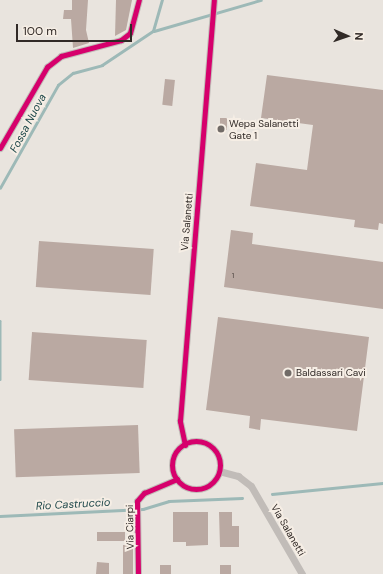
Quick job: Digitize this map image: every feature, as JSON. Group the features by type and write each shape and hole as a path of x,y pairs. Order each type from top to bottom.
{"street":[{"path":"0,148 46,67 61,56 121,40 130,33 139,0"},
{"name":"Via Salanetti","path":"185,445 180,421 214,0"},
{"path":"200,442 207,444 218,455 219,471 211,484 204,488 189,488 177,479 173,464 179,450 185,445 200,442"},
{"name":"Via Salanetti","path":"219,471 238,476 251,486 302,574"},
{"name":"Via Ciarpi","path":"138,574 138,509 144,493 177,479"}],"building":[{"path":"72,0 88,0 86,30 89,43 73,48 71,19 63,19 64,10 72,10"},
{"path":"116,0 132,0 126,30 115,36"},
{"path":"267,75 383,90 383,224 379,223 378,230 354,227 355,220 250,206 256,163 307,170 313,125 261,118"},
{"path":"165,79 175,80 172,106 162,105"},
{"path":"220,118 227,118 227,130 220,130"},
{"path":"231,230 253,233 252,244 383,262 383,309 224,287"},
{"path":"39,241 154,249 151,295 36,287"},
{"name":"Baldassari Cavi","path":"218,317 369,337 357,431 261,419 260,430 249,428 250,416 206,410"},
{"path":"32,332 147,340 143,388 29,380"},
{"path":"138,425 140,473 16,477 14,429"},
{"path":"173,512 208,512 208,545 186,546 186,542 173,542"},
{"path":"219,512 232,512 232,526 239,526 239,547 220,547"},
{"path":"97,532 125,532 125,541 97,541"},
{"path":"123,545 133,545 133,574 123,574"},
{"path":"97,562 109,563 109,574 96,574"},
{"path":"160,565 171,565 171,574 160,574"},
{"path":"220,565 231,565 231,574 220,574"}],"waterway":[{"name":"Fossa Nuova","path":"0,188 58,85 73,73 102,65 153,31 162,0"},
{"path":"154,31 261,0"},
{"name":"Fossa Nuova","path":"0,321 0,379"},
{"name":"Rio Castruccio","path":"272,494 383,483"},
{"name":"Rio Castruccio","path":"0,516 143,509 169,501 242,498"}],"cycle path":[{"path":"0,148 47,67 61,56 121,40 130,33 139,0"},
{"path":"185,445 180,421 214,0"},
{"path":"196,441 205,443 213,448 218,456 220,465 218,474 213,482 205,487 196,489 187,487 179,482 174,474 172,465 174,456 179,448 187,443 196,441"},
{"path":"138,574 137,501 144,493 177,479"}],"place":[{"name":"Wepa Salanetti Gate 1","path":"221,129"},
{"name":"Baldassari Cavi","path":"288,373"}]}
